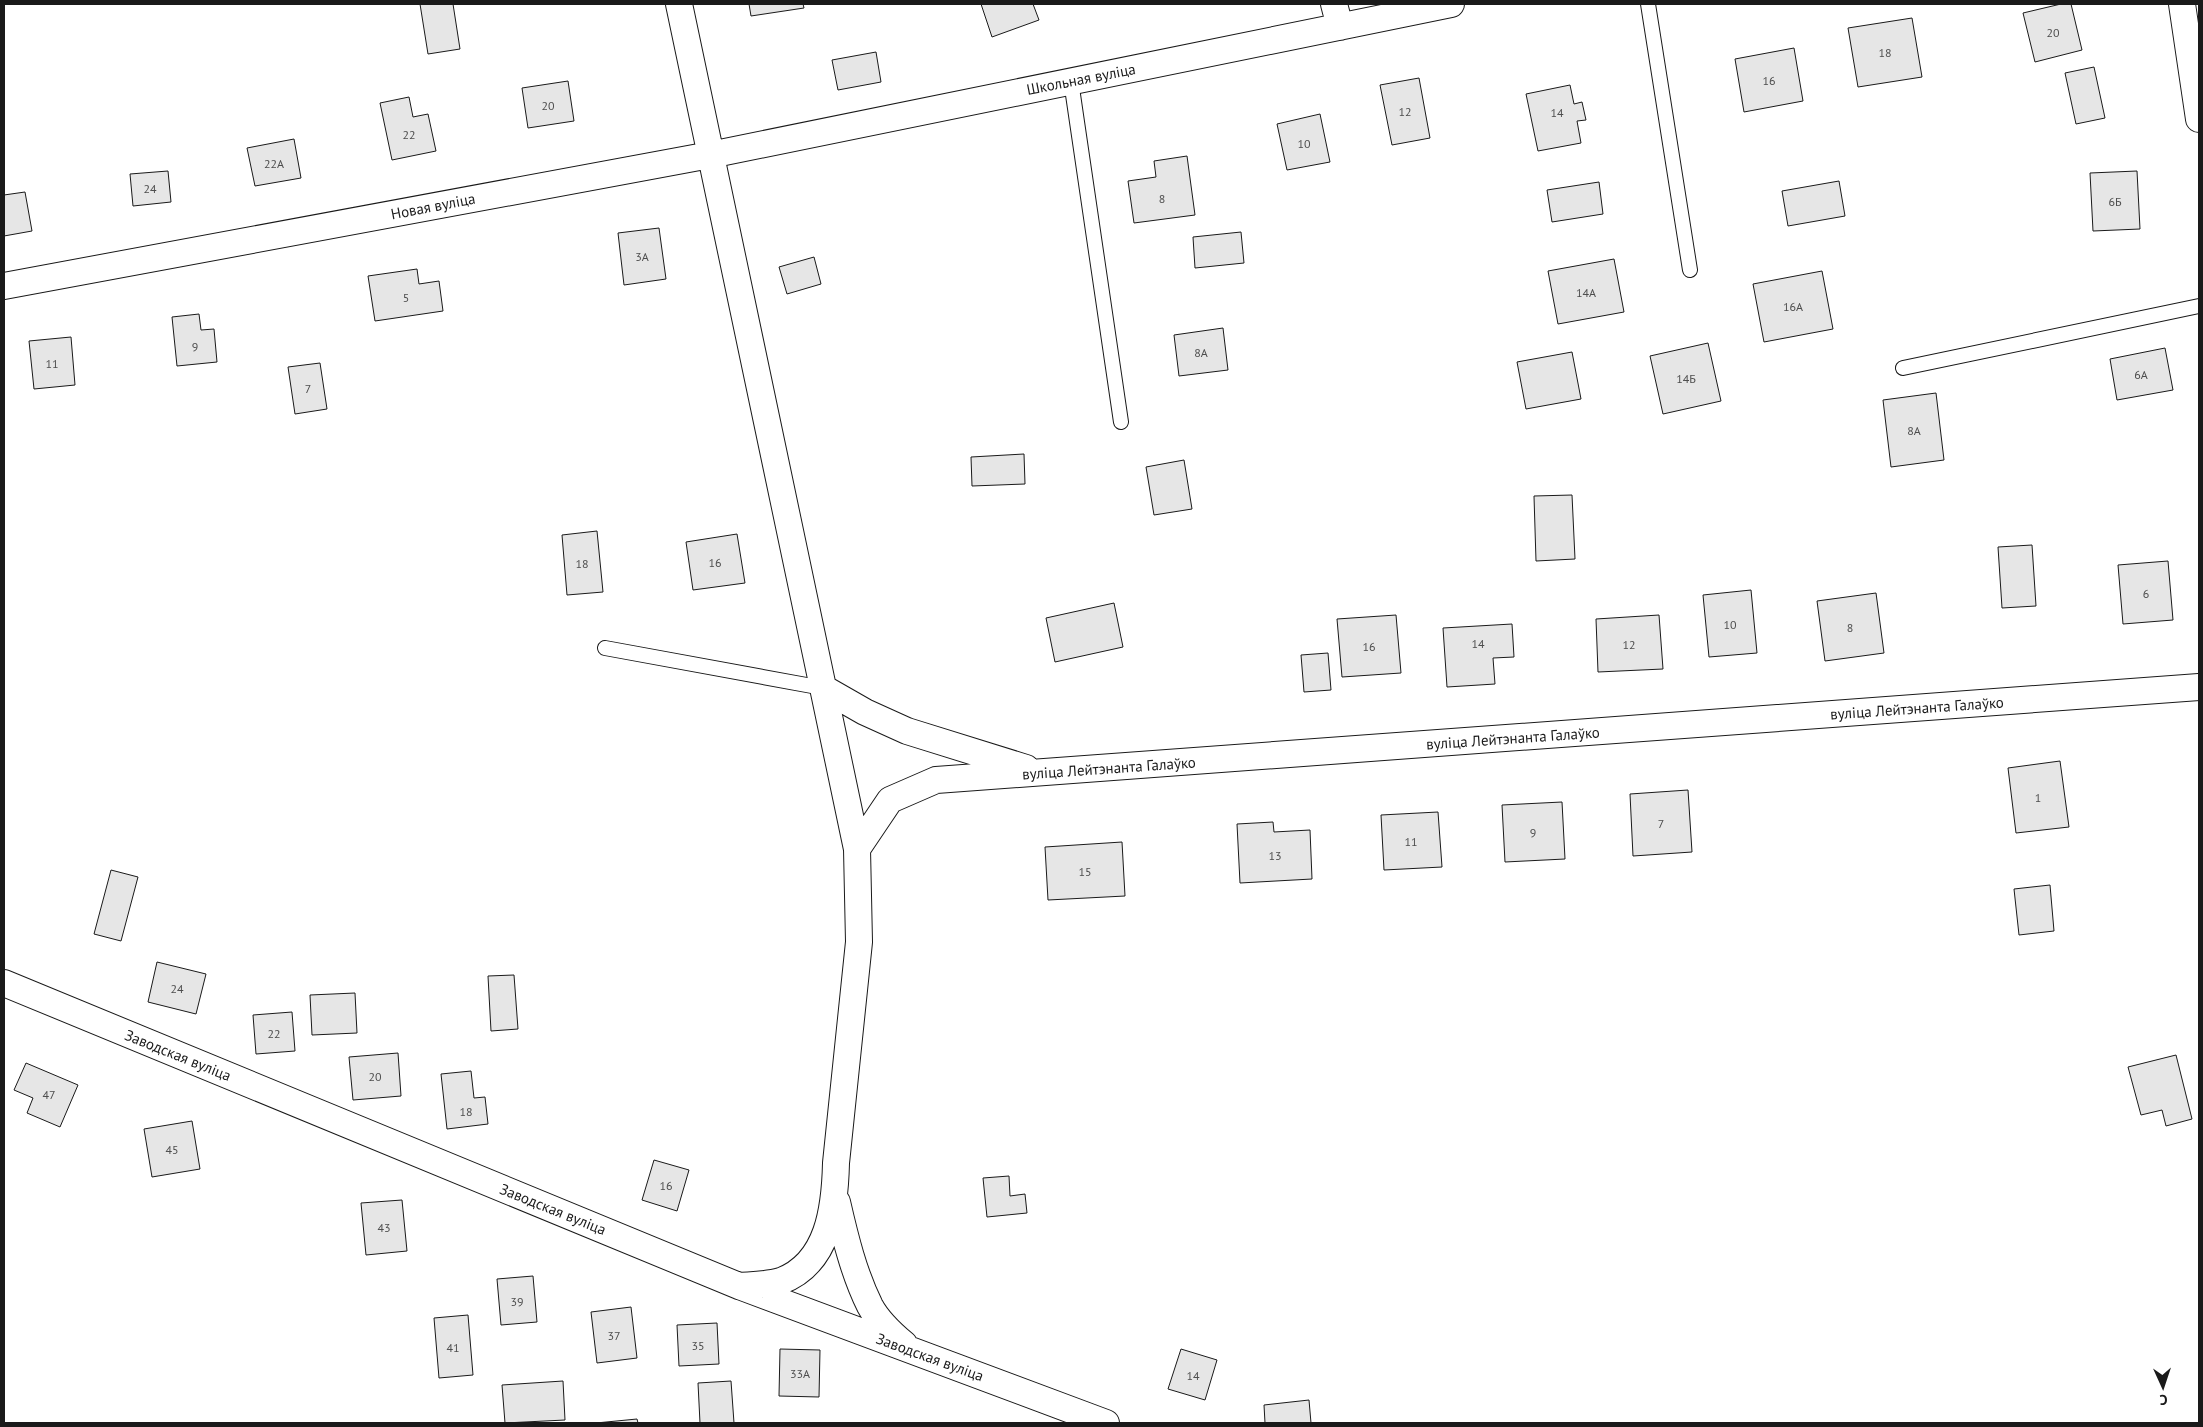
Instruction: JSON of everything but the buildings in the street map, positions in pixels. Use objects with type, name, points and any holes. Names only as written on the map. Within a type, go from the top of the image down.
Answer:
[{"type":"street","points":[[679,4],[857,849],[859,942],[836,1163],[836,1196],[845,1236],[871,1308],[889,1331],[910,1350]]},
{"type":"street","name":"Школьная вуліца","points":[[710,155],[1071,81],[1337,16],[1451,4]]},
{"type":"street","points":[[2182,4],[2199,119]]},
{"type":"street","name":"Новая вуліца","points":[[4,286],[710,155]]},
{"type":"street","name":"вуліца Лейтэнанта Галаўко","points":[[857,849],[890,800],[936,780],[2199,686]]},
{"type":"street","points":[[823,688],[865,712],[907,732],[1041,773]]},
{"type":"street","name":"Заводская вуліца","points":[[4,984],[739,1286],[1106,1423]]},
{"type":"street","points":[[739,1286],[780,1281],[798,1271],[816,1252],[829,1227],[836,1196]]},
{"type":"lane","points":[[1648,4],[1690,270]]},
{"type":"lane","points":[[1071,81],[1121,422]]},
{"type":"lane","points":[[1903,368],[2199,306]]},
{"type":"lane","points":[[605,648],[823,688]]}]
